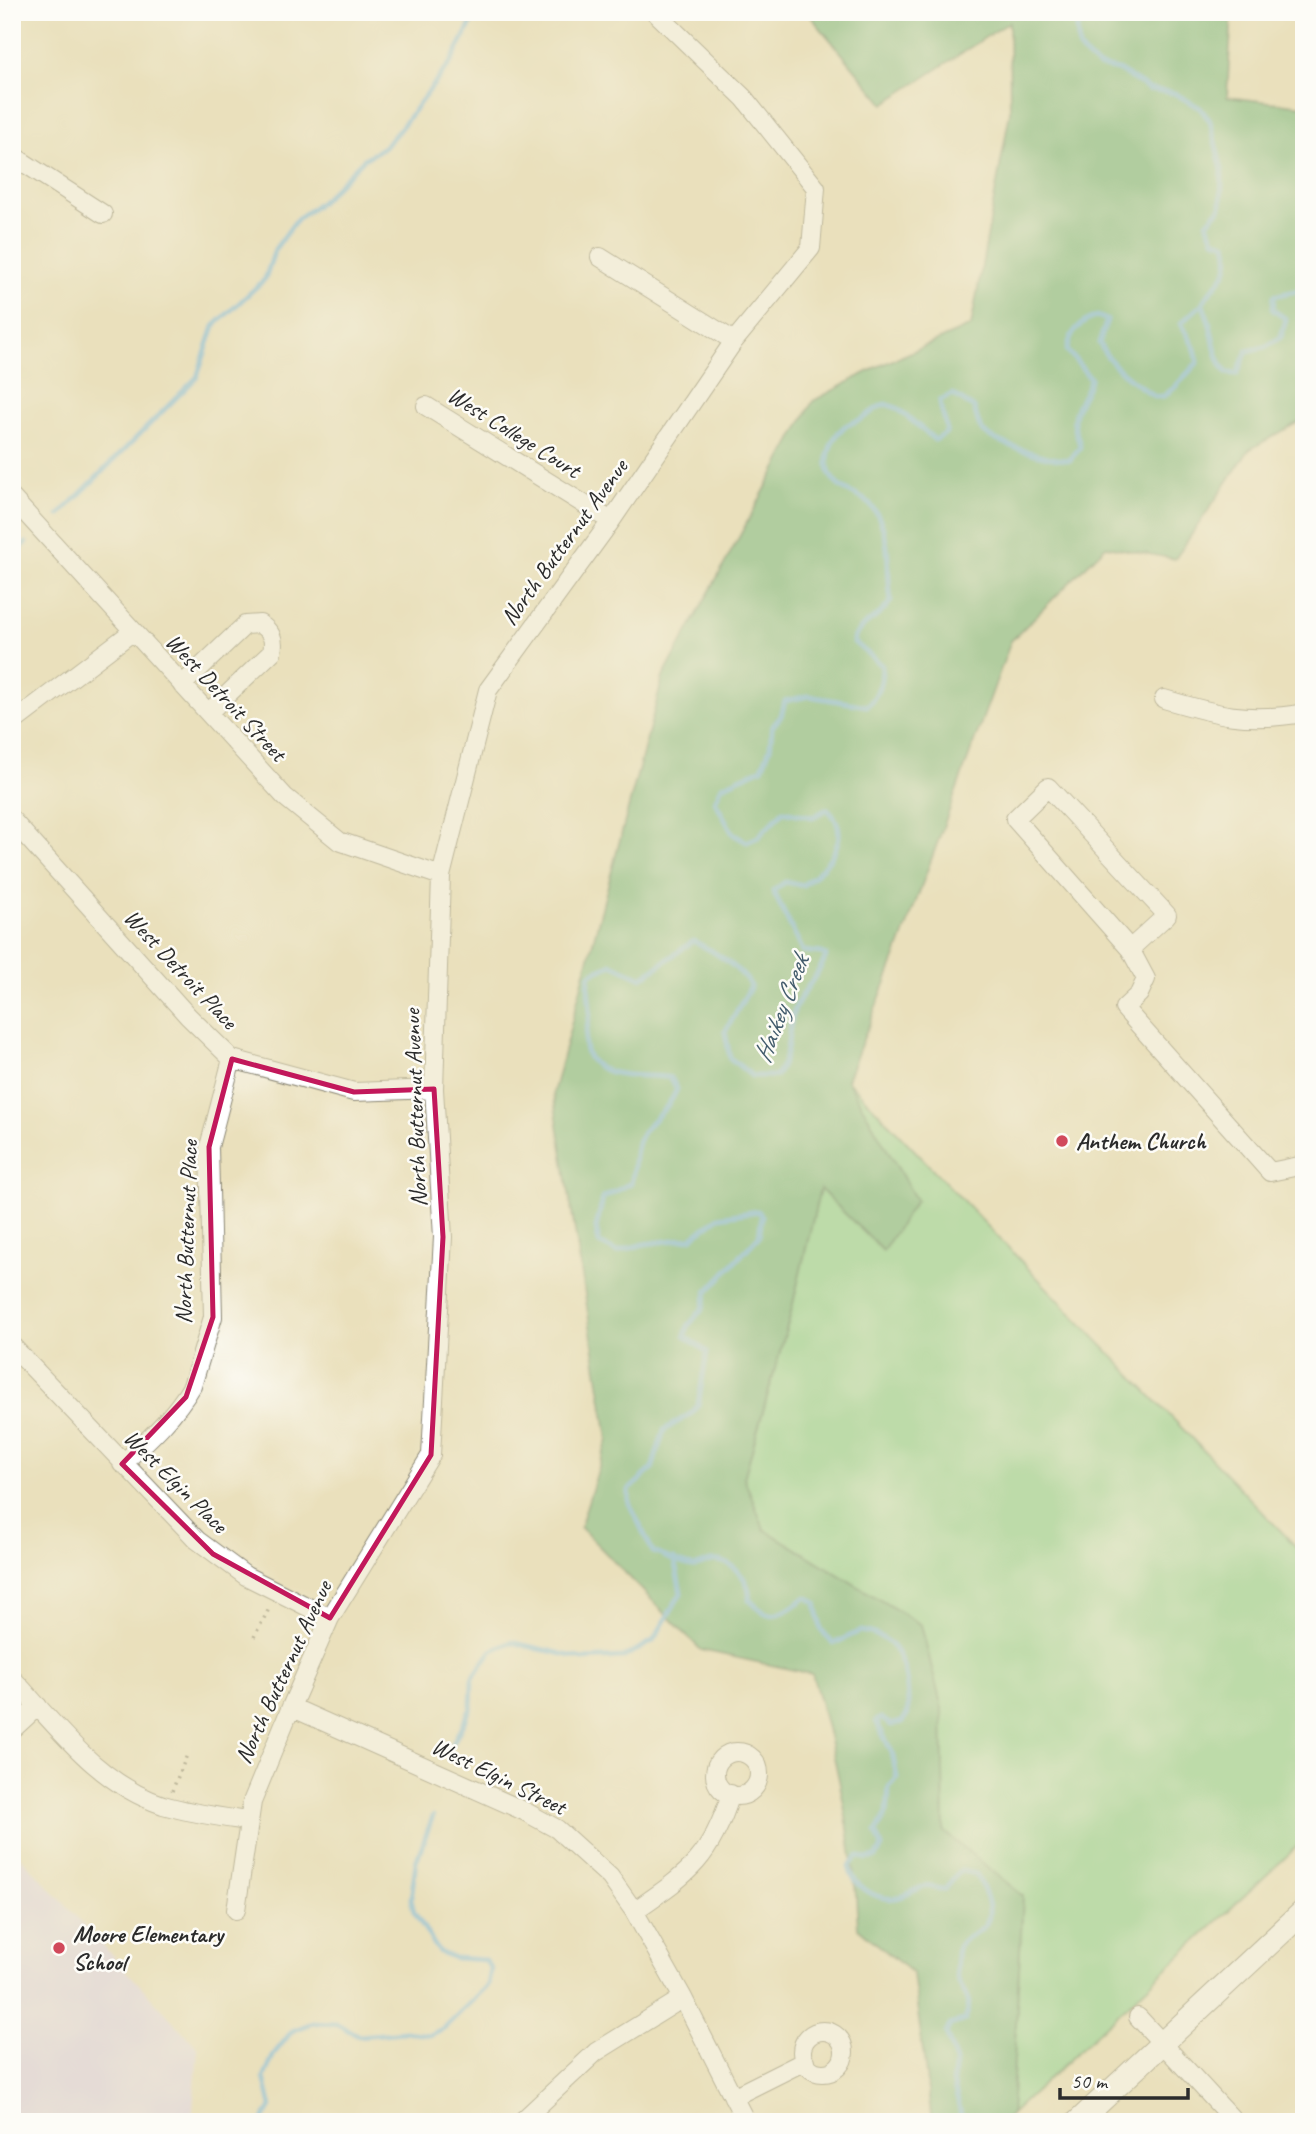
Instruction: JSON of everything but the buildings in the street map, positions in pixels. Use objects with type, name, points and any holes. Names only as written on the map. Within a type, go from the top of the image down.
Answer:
[{"type":"main road","points":[[1078,2122],[1304,1911]]},
{"type":"street","name":"North Butternut Avenue","points":[[236,1910],[247,1821],[257,1786],[330,1618],[431,1455],[443,1237],[434,1089],[441,876],[488,690],[611,521],[734,341],[811,248],[816,188],[744,98],[655,12]]},
{"type":"street","points":[[12,155],[103,214]]},
{"type":"street","points":[[600,257],[734,341]]},
{"type":"street","name":"West College Court","points":[[426,406],[611,521]]},
{"type":"street","name":"West Detroit Street","points":[[12,498],[285,797],[339,841],[441,876]]},
{"type":"street","points":[[182,685],[245,625],[260,624],[270,631],[274,641],[272,652],[209,712]]},
{"type":"street","points":[[12,723],[132,632]]},
{"type":"street","points":[[1164,699],[1222,716],[1249,719],[1304,713]]},
{"type":"street","points":[[1130,949],[1167,915],[1048,787],[1015,819],[1130,949],[1146,979],[1139,994],[1124,1009],[1270,1172],[1304,1165]]},
{"type":"street","name":"West Detroit Place","points":[[12,820],[188,1016],[232,1059],[354,1092],[434,1089]]},
{"type":"street","name":"North Butternut Place","points":[[122,1464],[168,1420],[192,1387],[213,1317],[209,1147],[232,1059]]},
{"type":"street","name":"West Elgin Place","points":[[12,1346],[181,1526],[213,1554],[277,1592],[330,1618]]},
{"type":"street","points":[[12,1678],[102,1772],[139,1795],[166,1806],[247,1821]]},
{"type":"street","points":[[12,1730],[38,1706]]},
{"type":"street","name":"West Elgin Street","points":[[291,1707],[524,1811],[557,1829],[610,1877],[634,1911],[683,1998],[746,2122]]},
{"type":"street","points":[[634,1911],[681,1879],[701,1859],[713,1842],[731,1794]]},
{"type":"street","points":[[521,2122],[596,2052],[683,1998]]},
{"type":"street","points":[[1138,2017],[1235,2122]]},
{"type":"street","points":[[733,2097],[805,2061]]},
{"type":"path","points":[[254,1637],[277,1592]]},
{"type":"path","points":[[166,1806],[187,1755]]},
{"type":"highlighted area","points":[[232,1059],[354,1092],[434,1089],[443,1237],[431,1455],[330,1618],[213,1554],[122,1464],[186,1397],[213,1317],[209,1147]]},
{"type":"shaded area","name":"Moore Elementary School","points":[[12,1847],[198,2048],[192,2122],[12,2122]]},
{"type":"green space","points":[[807,12],[1232,12],[1227,97],[1304,106],[1304,419],[1249,450],[1175,559],[1106,546],[1011,641],[895,959],[847,1080],[916,1200],[883,1251],[820,1189],[790,1316],[744,1478],[764,1529],[921,1625],[942,1709],[944,1832],[1023,1896],[1011,2114],[1003,2122],[932,2122],[913,1974],[858,1928],[853,1862],[843,1799],[812,1674],[701,1650],[580,1527],[608,1439],[553,1093],[663,677],[813,401],[877,367],[971,326],[1010,112],[1009,22],[884,104]]},
{"type":"green space","points":[[847,1080],[1304,1555],[1304,1840],[1011,2114],[1023,1896],[944,1832],[942,1709],[921,1625],[764,1529],[744,1478],[790,1316],[820,1188],[916,1200]]},
{"type":"waterway","points":[[59,515],[197,377],[214,326],[265,279],[275,249],[297,219],[320,203],[364,159],[384,147],[399,130],[451,62],[477,12]]},
{"type":"waterway","name":"Haikey Creek","points":[[1086,12],[1077,28],[1079,49],[1098,66],[1118,70],[1149,89],[1174,93],[1200,108],[1210,121],[1222,170],[1221,207],[1207,223],[1214,239],[1226,243],[1228,264],[1226,271],[1202,304],[1218,358],[1227,373],[1237,374],[1247,351],[1265,347],[1281,337],[1286,319],[1273,310],[1274,296],[1304,289]]},
{"type":"waterway","name":"Haikey Creek","points":[[961,2122],[953,2078],[956,2062],[946,2033],[950,2025],[965,2020],[968,2012],[968,2000],[956,1974],[957,1954],[960,1945],[987,1922],[989,1911],[986,1896],[976,1874],[961,1870],[945,1889],[926,1887],[900,1897],[881,1897],[860,1885],[849,1866],[858,1856],[867,1859],[876,1857],[882,1847],[876,1832],[887,1812],[889,1788],[897,1778],[892,1752],[876,1721],[881,1718],[891,1725],[902,1722],[908,1713],[907,1685],[900,1660],[886,1640],[874,1634],[860,1631],[833,1644],[821,1629],[816,1603],[807,1597],[779,1614],[766,1613],[749,1599],[743,1578],[725,1563],[711,1561],[690,1566],[653,1552],[629,1503],[629,1490],[652,1469],[664,1430],[692,1413],[698,1405],[707,1352],[685,1336],[688,1326],[703,1308],[707,1292],[759,1236],[762,1216],[758,1211],[719,1217],[691,1238],[644,1244],[617,1252],[599,1243],[596,1228],[603,1198],[631,1183],[639,1140],[646,1128],[669,1104],[677,1089],[671,1078],[608,1071],[589,1058],[585,1046],[590,1013],[589,979],[590,974],[612,964],[642,978],[693,941],[733,966],[751,986],[725,1032],[730,1058],[752,1076],[776,1076],[785,1058],[795,1008],[826,956],[803,951],[773,891],[785,882],[803,885],[821,870],[834,850],[839,829],[827,809],[813,817],[783,811],[758,837],[747,842],[733,834],[715,801],[722,786],[762,768],[770,748],[772,727],[781,716],[785,701],[809,696],[867,706],[879,688],[882,666],[854,642],[863,626],[887,607],[891,600],[887,547],[874,509],[869,503],[842,488],[832,477],[828,454],[834,439],[846,425],[885,404],[897,408],[935,440],[946,433],[940,400],[953,394],[974,408],[981,429],[987,435],[1037,454],[1070,460],[1080,447],[1074,419],[1090,378],[1067,350],[1077,329],[1097,316],[1107,320],[1099,343],[1104,351],[1139,386],[1155,397],[1164,396],[1198,362],[1195,349],[1181,323],[1202,304]]},
{"type":"waterway","points":[[12,555],[26,543]]},
{"type":"waterway","points":[[452,1745],[471,1708],[472,1679],[491,1651],[511,1642],[583,1659],[624,1657],[653,1641],[681,1593],[674,1559]]},
{"type":"waterway","points":[[262,2122],[271,2107],[264,2077],[274,2054],[292,2031],[312,2023],[337,2024],[359,2036],[405,2032],[430,2035],[444,2028],[488,1985],[491,1969],[485,1960],[455,1958],[439,1952],[414,1912],[411,1899],[416,1862],[433,1816]]},
{"type":"place","name":"Anthem Church","points":[[1062,1141]]},
{"type":"place","name":"Moore Elementary School","points":[[59,1948]]}]
